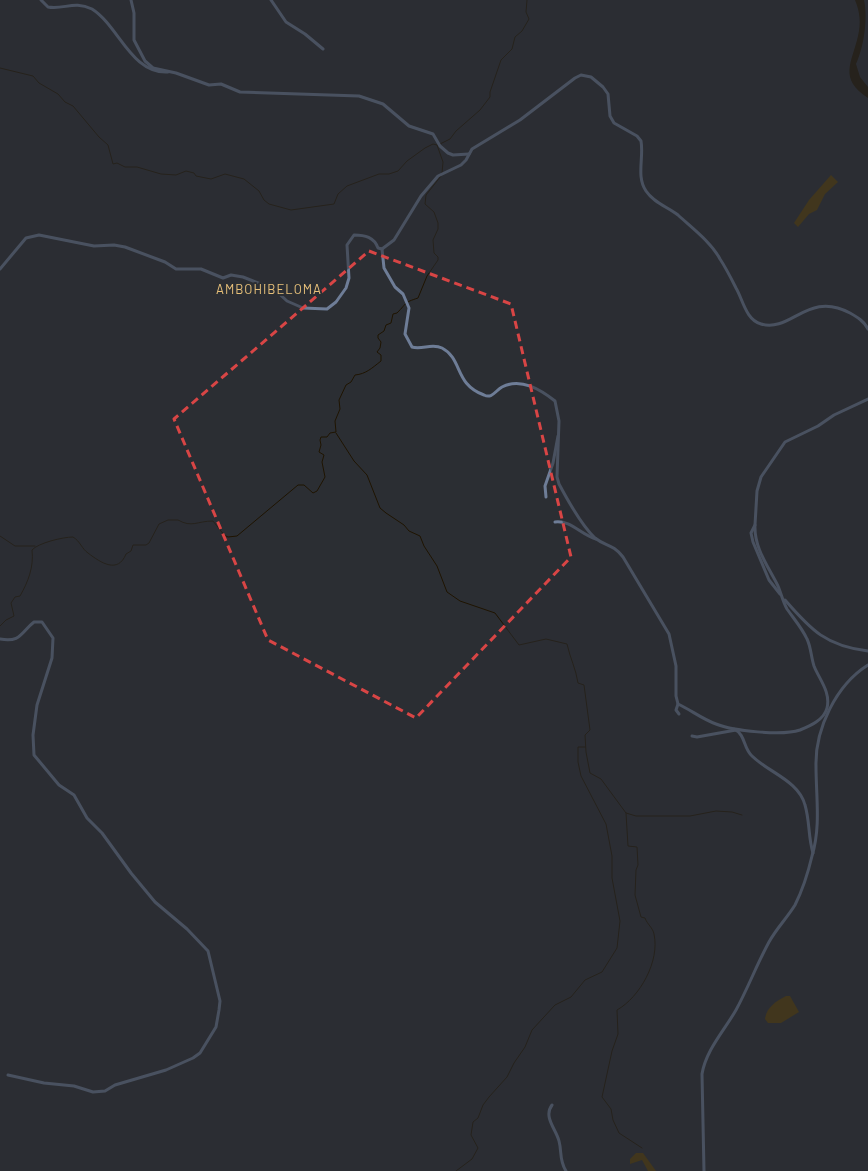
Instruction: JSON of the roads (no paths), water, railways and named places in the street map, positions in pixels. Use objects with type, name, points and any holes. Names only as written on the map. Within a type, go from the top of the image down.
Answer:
[{"type":"street","points":[[41,0],[48,7],[76,4],[93,10],[142,65],[160,73],[172,72]]},
{"type":"street","points":[[131,0],[134,13],[134,40],[142,56],[153,68],[172,72],[209,85],[221,84],[240,92],[359,96],[383,104],[409,126],[433,134],[444,150],[453,155],[469,154]]},
{"type":"street","points":[[271,0],[286,22],[305,34],[323,49]]},
{"type":"street","points":[[382,249],[394,240],[421,196],[441,174],[461,165],[466,160],[472,149],[520,120],[581,75],[591,77],[603,87],[608,94],[610,116],[614,123],[637,136],[641,141],[640,169],[642,182],[646,191],[652,198],[672,211],[685,222],[720,258],[746,311],[756,322],[771,326],[821,305],[845,310],[857,317],[868,329]]},
{"type":"street","points":[[0,269],[26,238],[42,235],[94,246],[114,245],[124,247],[165,262],[176,268],[185,267],[201,269],[223,278],[231,275],[243,277],[274,289],[287,301],[303,308],[318,310],[327,309],[336,302],[346,288],[349,278],[347,245],[354,235],[363,235],[371,238],[378,248],[382,249]]},
{"type":"street","points":[[382,249],[384,268],[395,287],[403,294],[409,308],[404,334],[412,347],[434,346],[442,348],[456,361],[459,374],[465,382],[484,395],[493,395],[502,387],[519,383],[536,389],[555,401],[559,415],[557,477],[559,484],[585,527],[596,539]]},
{"type":"street","points":[[868,398],[834,415],[818,426],[785,442],[758,484],[755,524],[751,533],[759,559],[769,580],[804,622],[831,642],[847,648],[868,651]]},
{"type":"street","points":[[546,497],[545,486],[553,463],[559,433]]},
{"type":"street","points":[[555,522],[567,523],[586,536],[596,539],[618,551],[669,634],[676,666],[676,696],[678,704],[676,710],[679,714]]},
{"type":"street","points":[[782,597],[787,608],[797,621],[808,640],[813,664],[827,691],[826,710]]},
{"type":"street","points":[[0,639],[10,640],[22,636],[34,622],[42,622],[53,638],[52,658],[37,705],[33,735],[34,755],[59,785],[74,795],[87,818],[102,832],[131,873],[155,902],[187,929],[208,951],[220,1001],[216,1027],[200,1052],[193,1058],[166,1070],[114,1086],[105,1091],[93,1092],[74,1086],[44,1083],[8,1075]]},
{"type":"street","points":[[704,1171],[704,1066],[709,1053],[736,1010],[770,941],[802,890],[813,855],[819,820],[816,765],[821,735],[830,708],[853,677],[868,665]]},
{"type":"street","points":[[678,704],[716,724],[736,730],[744,739],[747,750],[751,755],[793,786],[802,796],[810,825],[813,855]]},
{"type":"street","points":[[730,728],[785,734],[797,731],[815,723],[826,710],[830,708]]},
{"type":"street","points":[[692,736],[697,737],[736,730]]},
{"type":"street","points":[[552,1105],[549,1114],[550,1124],[558,1139],[560,1148],[559,1154],[566,1171]]},
{"type":"waterway","points":[[440,144],[450,139],[456,131],[480,110],[490,97],[490,92],[501,60],[512,49],[515,37],[522,31],[529,19],[526,12],[527,0]]},
{"type":"waterway","points":[[0,68],[33,76],[39,83],[58,94],[65,102],[73,106],[99,137],[108,145],[113,164],[117,163],[125,167],[137,167],[161,174],[176,175],[186,171],[194,173],[196,176],[211,179],[225,174],[244,179],[259,191],[264,200],[269,204],[291,210],[334,204],[338,194],[347,186],[379,174],[389,174],[398,171],[407,161],[425,148],[433,144],[437,145]]},
{"type":"waterway","points":[[437,145],[443,162],[442,173]]},
{"type":"waterway","points":[[0,626],[6,620],[14,616],[11,603],[15,597],[20,596],[28,580],[32,562],[32,550],[35,547],[57,539],[73,537],[93,557],[109,565],[114,565],[119,564],[123,560],[126,554],[131,551],[133,545],[146,545],[149,543],[159,524],[168,520],[178,520],[187,524],[213,521],[224,535],[228,537],[237,536],[298,485],[304,485],[313,493],[317,491],[325,477],[322,462],[324,455],[319,452],[321,445],[320,440],[321,437],[327,437],[330,433],[336,432],[335,421],[340,409],[339,400],[346,385],[351,382],[355,375],[366,372],[381,361],[381,355],[377,352],[380,348],[381,342],[378,335],[384,331],[386,325],[391,323],[393,314],[397,313],[408,302],[418,298],[427,276],[438,260],[438,257],[434,253],[433,240],[438,229],[438,223],[434,212],[425,204],[426,195],[441,176]]},
{"type":"waterway","points":[[336,433],[354,461],[367,475],[380,508],[404,525],[409,531],[420,536],[424,546],[437,566],[447,592],[460,601],[495,613],[519,645],[546,639],[567,644],[578,683],[584,685],[590,730],[585,735],[586,752],[590,773],[601,779],[626,813],[636,816],[690,816],[716,811],[732,812],[742,815]]},
{"type":"waterway","points":[[0,536],[15,546],[35,546]]},
{"type":"waterway","points":[[456,1171],[472,1159],[478,1148],[471,1135],[473,1122],[478,1118],[483,1105],[489,1097],[507,1077],[514,1063],[525,1047],[532,1030],[555,1005],[571,997],[585,980],[602,972],[617,948],[620,921],[612,878],[612,856],[606,824],[581,776],[578,762],[578,747],[585,747]]},
{"type":"waterway","points":[[626,813],[628,846],[637,847],[638,865],[636,870],[635,895],[641,917],[645,918],[654,934],[655,944],[654,955],[646,977],[633,996],[617,1010],[618,1034],[612,1051],[602,1097],[611,1109],[613,1120],[619,1133],[642,1148]]},
{"type":"district","name":"AMBOHIBELOMA","points":[[269,289]]}]
